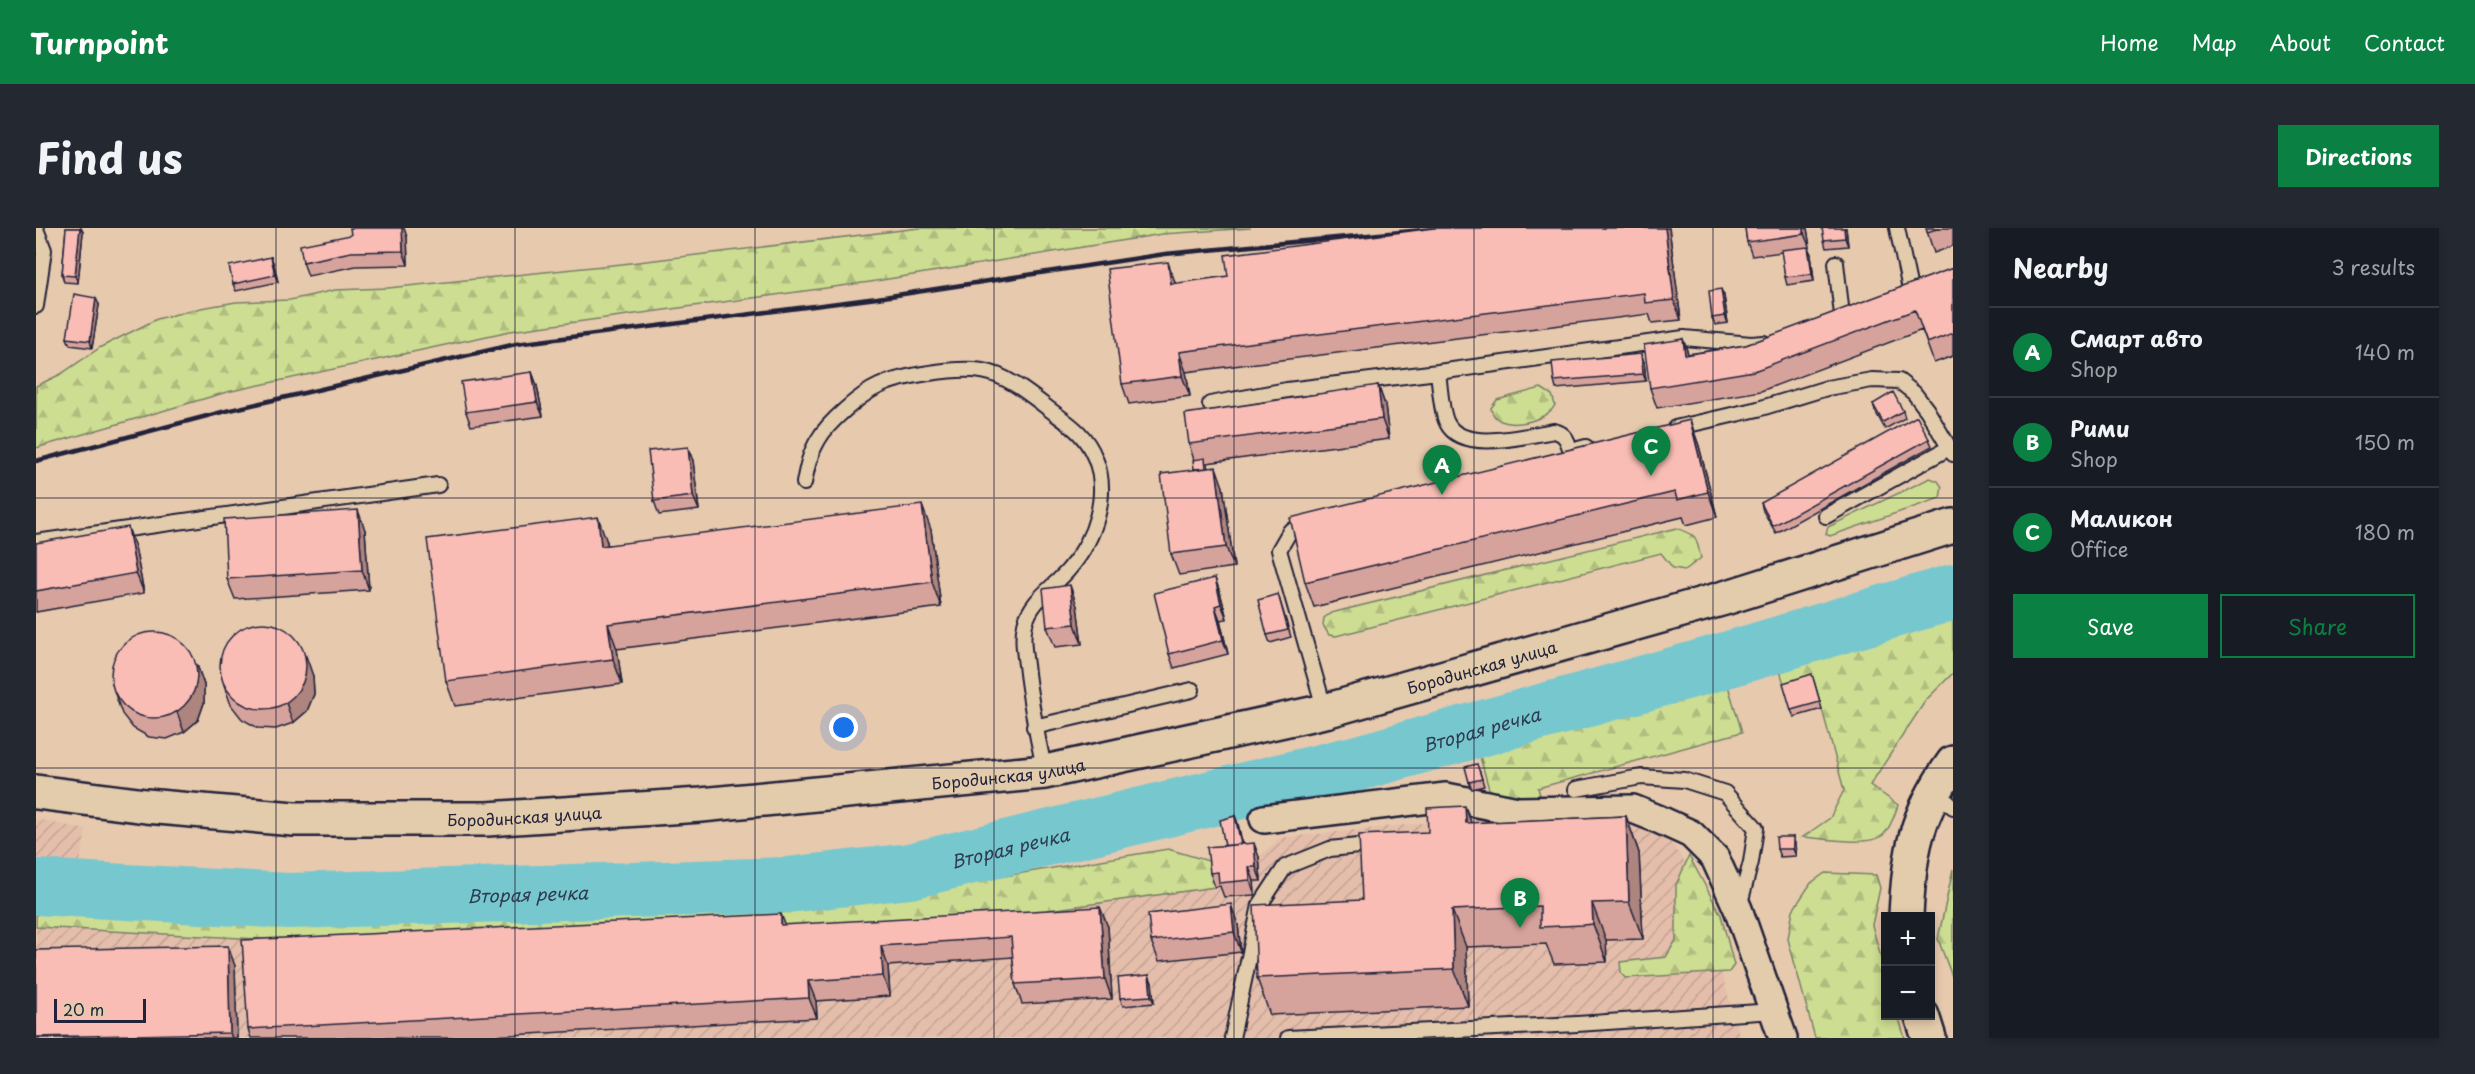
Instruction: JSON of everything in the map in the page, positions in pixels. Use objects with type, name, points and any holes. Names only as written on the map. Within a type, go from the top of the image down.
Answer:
[{"type":"main road","name":"Бородинская улица","points":[[36,792],[146,806],[294,819],[487,819],[701,804],[1045,772],[1325,711],[1728,597],[1953,526]]},
{"type":"main road","points":[[1906,912],[1908,869],[1917,828],[1944,798],[1953,763]]},
{"type":"main road","points":[[1923,1020],[1929,1038]]},
{"type":"street","points":[[1264,819],[1446,797],[1518,811],[1633,809],[1691,834],[1714,858],[1738,909],[1783,1038]]},
{"type":"lane","points":[[1897,228],[1911,289]]},
{"type":"lane","points":[[36,229],[44,250],[36,306]]},
{"type":"lane","points":[[1836,263],[1842,315]]},
{"type":"lane","points":[[1210,404],[1287,390],[1684,338],[1751,344],[1780,338]]},
{"type":"lane","points":[[804,483],[809,458],[820,437],[844,411],[879,386],[939,371],[984,371],[1021,387],[1079,431],[1095,458],[1100,482],[1099,514],[1087,542],[1070,568],[1030,609],[1023,640],[1034,727],[1045,772]]},
{"type":"lane","points":[[1438,372],[1447,424],[1456,433],[1468,439],[1491,441],[1554,431],[1562,433],[1567,439],[1565,453],[1603,444]]},
{"type":"lane","points":[[1656,432],[1758,409],[1827,388],[1872,380],[1899,381],[1914,393],[1951,451],[1826,516]]},
{"type":"lane","points":[[36,542],[81,533],[438,485]]},
{"type":"lane","points":[[1324,522],[1290,531],[1279,550],[1325,711]]},
{"type":"lane","points":[[1034,727],[1192,690]]},
{"type":"lane","points":[[1576,789],[1641,777],[1684,780],[1725,793],[1756,828],[1751,862],[1738,909]]},
{"type":"lane","points":[[1232,1038],[1260,905],[1286,867],[1330,849],[1389,843]]},
{"type":"lane","points":[[1288,1038],[1578,1031],[1774,1011]]},
{"type":"shaded area","points":[[1472,818],[1500,829],[1638,824],[1662,830],[1685,863],[1701,899],[1740,1038],[36,1038],[36,819],[86,830],[68,928],[790,930],[1259,857],[1280,838]]},
{"type":"green space","points":[[919,228],[1251,228],[1162,234],[870,282],[510,331],[227,392],[36,448],[36,386],[61,374],[101,347],[157,319],[201,308],[236,302],[290,300],[335,290],[388,288],[622,264]]},
{"type":"green space","points":[[1541,388],[1552,395],[1555,405],[1542,417],[1532,421],[1510,423],[1494,416],[1491,408],[1497,400]]},
{"type":"green space","points":[[1930,478],[1938,481],[1942,487],[1940,498],[1830,536],[1826,534],[1828,527]]},
{"type":"green space","points":[[1677,528],[1693,535],[1701,558],[1685,570],[1673,568],[1661,553],[1336,636],[1329,635],[1323,625],[1324,618],[1331,613]]},
{"type":"green space","points":[[1953,567],[1953,673],[1926,700],[1870,785],[1898,805],[1888,828],[1883,835],[1867,841],[1803,837],[1830,818],[1844,790],[1822,709],[1786,690],[1766,627]]},
{"type":"green space","points":[[1715,643],[1742,732],[1538,788],[1542,802],[1505,797],[1489,789],[1477,746],[1486,708]]},
{"type":"green space","points":[[1168,849],[1212,862],[1215,887],[999,917],[790,930],[295,941],[36,927],[36,905],[282,920],[793,902],[926,889]]},
{"type":"green space","points":[[1689,856],[1721,915],[1734,965],[1729,972],[1625,978],[1621,972],[1620,962],[1666,957],[1676,940],[1676,885]]},
{"type":"green space","points":[[1953,869],[1953,979],[1938,939]]},
{"type":"green space","points":[[1825,873],[1876,875],[1880,888],[1872,925],[1881,958],[1881,1020],[1899,1020],[1905,1038],[1815,1038],[1788,939],[1793,910],[1811,883]]},
{"type":"building","points":[[66,228],[80,228],[75,276],[62,275]]},
{"type":"building","points":[[350,228],[402,228],[403,251],[351,252],[303,262],[300,245],[351,235]]},
{"type":"building","points":[[1434,228],[1665,228],[1674,300],[1645,303],[1644,293],[1179,352],[1182,376],[1122,384],[1107,269],[1168,262],[1171,284],[1228,276],[1225,255]]},
{"type":"building","points":[[1745,228],[1804,228],[1804,234],[1747,242]]},
{"type":"building","points":[[1822,228],[1844,228],[1845,238],[1824,240]]},
{"type":"building","points":[[1926,228],[1940,228],[1927,232]]},
{"type":"building","points":[[1808,247],[1812,274],[1785,277],[1781,250]]},
{"type":"building","points":[[271,257],[275,275],[233,284],[229,266]]},
{"type":"building","points":[[1953,268],[1953,333],[1927,343],[1915,310],[1754,371],[1650,388],[1644,345],[1683,339],[1685,355],[1746,345]]},
{"type":"building","points":[[1721,289],[1725,316],[1712,318],[1709,291]]},
{"type":"building","points":[[74,294],[96,298],[90,341],[67,338]]},
{"type":"building","points":[[1641,354],[1643,374],[1554,381],[1552,362]]},
{"type":"building","points":[[532,372],[537,402],[466,412],[461,382]]},
{"type":"building","points":[[1378,385],[1382,419],[1189,444],[1185,414]]},
{"type":"building","points":[[1893,392],[1903,411],[1883,422],[1873,404]]},
{"type":"building","points":[[1917,416],[1929,439],[1773,526],[1761,503]]},
{"type":"building","points":[[1690,420],[1708,492],[1677,500],[1675,492],[1305,582],[1290,518]]},
{"type":"building","points":[[688,447],[693,496],[654,501],[648,451]]},
{"type":"building","points":[[1205,458],[1206,468],[1194,469],[1193,460]]},
{"type":"building","points":[[1216,467],[1226,547],[1171,554],[1161,474]]},
{"type":"building","points":[[922,505],[932,582],[608,624],[613,659],[446,681],[427,539],[598,517],[601,546]]},
{"type":"building","points":[[358,510],[362,570],[227,579],[224,519]]},
{"type":"building","points":[[128,527],[136,573],[36,591],[36,543]]},
{"type":"building","points":[[1215,578],[1221,604],[1215,606],[1223,640],[1169,654],[1154,593]]},
{"type":"building","points":[[1070,585],[1075,624],[1047,627],[1043,589]]},
{"type":"building","points":[[1278,594],[1288,630],[1267,635],[1258,600]]},
{"type":"building","points":[[263,623],[287,630],[299,642],[306,666],[299,690],[287,702],[263,709],[239,702],[227,690],[220,666],[227,642],[239,630]]},
{"type":"building","points":[[154,632],[178,639],[190,651],[197,675],[190,699],[178,711],[154,718],[130,711],[118,699],[111,675],[118,651],[130,639]]},
{"type":"building","points":[[1812,674],[1820,702],[1791,710],[1783,683]]},
{"type":"building","points":[[1477,764],[1482,779],[1469,782],[1465,767]]},
{"type":"building","points":[[1465,806],[1466,823],[1626,816],[1629,902],[1592,903],[1593,924],[1540,927],[1540,906],[1452,910],[1454,969],[1257,978],[1254,905],[1362,900],[1359,835],[1428,832],[1427,808]]},
{"type":"building","points":[[1235,816],[1241,844],[1225,846],[1220,820]]},
{"type":"building","points":[[1776,837],[1793,837],[1793,849],[1777,849]]},
{"type":"building","points":[[1254,843],[1256,867],[1249,867],[1250,880],[1219,883],[1218,872],[1210,873],[1207,847]]},
{"type":"building","points":[[1231,904],[1234,932],[1151,941],[1148,914]]},
{"type":"building","points":[[1100,907],[1105,979],[1015,984],[1011,937],[881,946],[883,976],[808,981],[809,998],[248,1029],[242,940],[781,914],[781,925]]},
{"type":"building","points":[[228,946],[230,1033],[36,1037],[36,950]]},
{"type":"building","points":[[1149,975],[1151,996],[1120,998],[1118,978]]},
{"type":"waterway","name":"Вторая речка","points":[[36,887],[289,901],[787,885],[910,871],[1358,763],[1699,668],[1953,592]]},
{"type":"railway","points":[[36,461],[226,411],[516,344],[877,298],[1165,254],[1444,228]]},
{"type":"place","name":"Маликон","points":[[1651,476]]},
{"type":"place","name":"Смарт авто","points":[[1442,495]]},
{"type":"place","name":"Рими","points":[[1520,928]]}]
